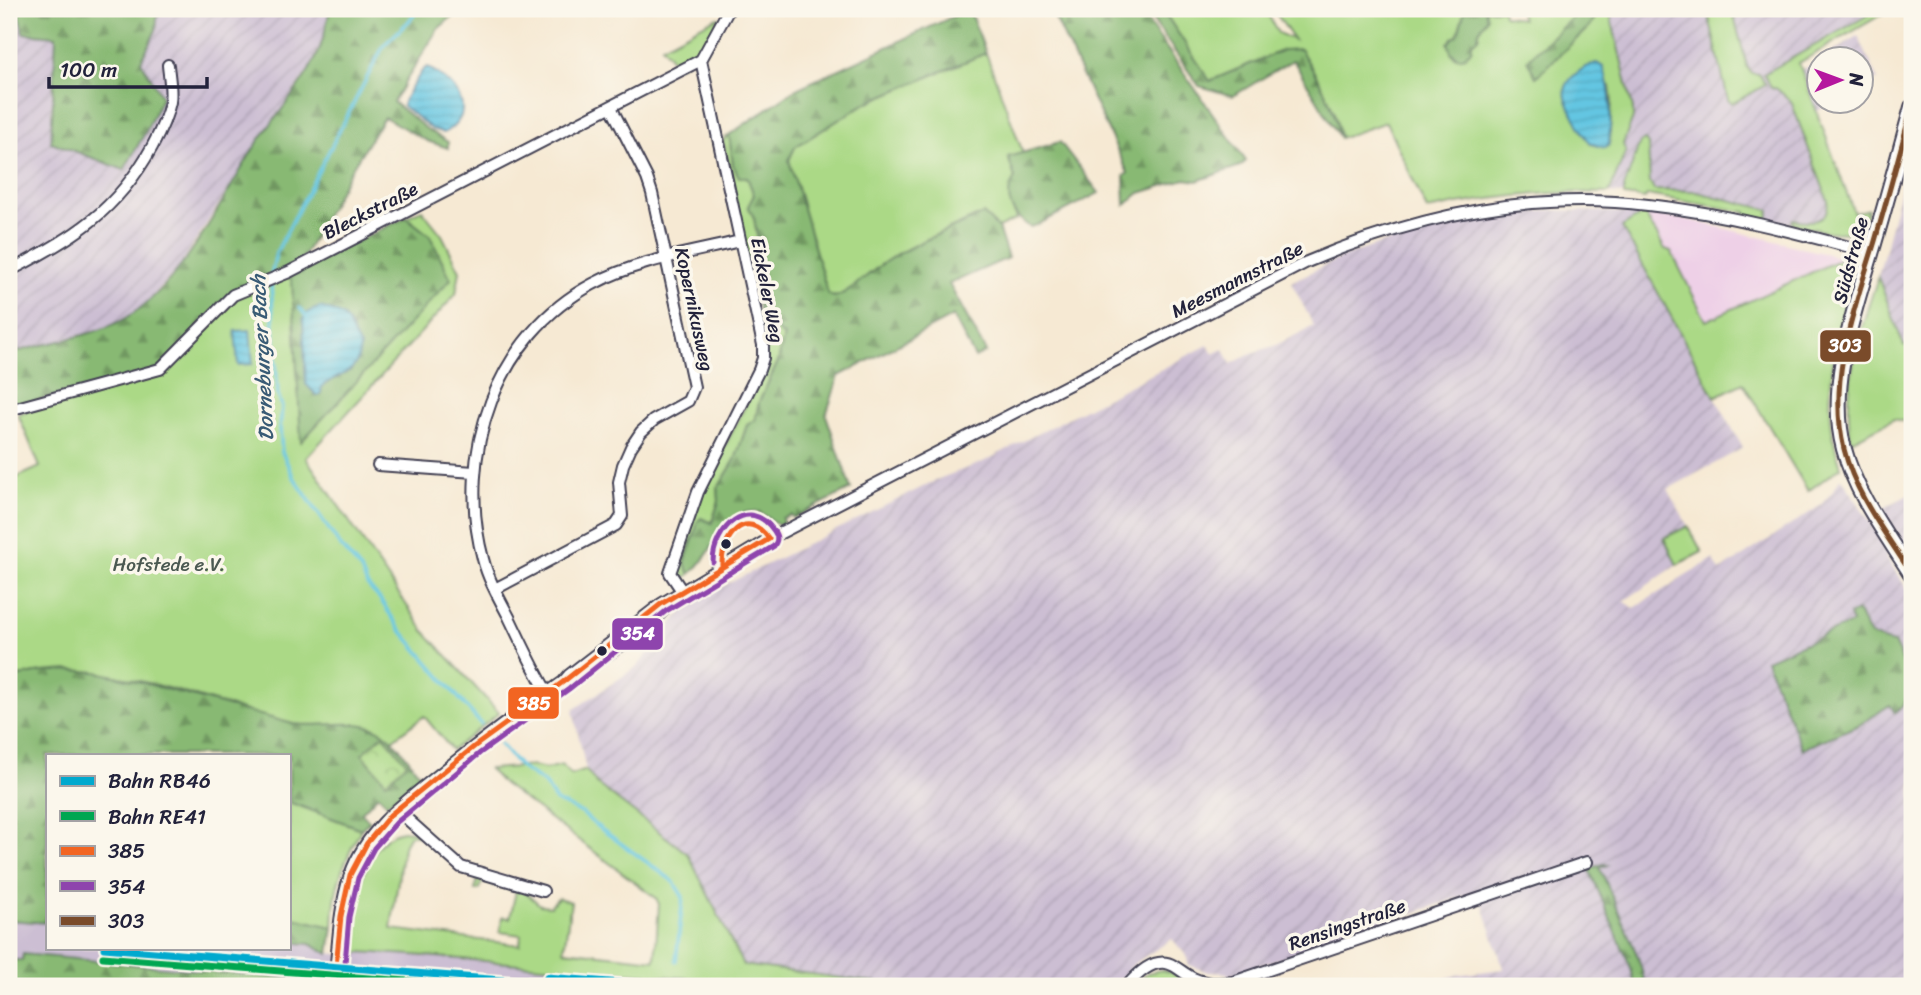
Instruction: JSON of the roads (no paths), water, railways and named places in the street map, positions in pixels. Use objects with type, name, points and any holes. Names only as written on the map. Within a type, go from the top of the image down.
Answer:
[{"type":"street","points":[[701,60],[729,9]]},
{"type":"street","name":"Bleckstraße","points":[[9,411],[160,369],[233,295],[289,272],[701,60]]},
{"type":"street","name":"Eickeler Weg","points":[[682,591],[670,573],[698,492],[763,358],[763,345],[701,60]]},
{"type":"street","points":[[9,271],[38,256],[103,214],[125,189],[150,151],[168,111],[168,65]]},
{"type":"street","name":"Kopernikusweg","points":[[495,589],[616,526],[622,516],[619,482],[631,447],[654,419],[688,401],[694,387],[647,178],[611,107]]},
{"type":"street","name":"Südstraße","points":[[1912,107],[1845,352],[1839,389],[1839,428],[1849,466],[1867,505],[1912,575]]},
{"type":"street","name":"Meesmannstraße","points":[[334,986],[342,909],[351,873],[374,831],[502,724],[562,682],[662,604],[769,540],[1307,262],[1372,236],[1418,222],[1462,212],[1521,204],[1573,201],[1646,204],[1708,214],[1871,253]]},
{"type":"street","points":[[547,692],[495,589],[483,561],[477,531],[474,472],[485,415],[498,383],[517,352],[543,321],[566,301],[594,283],[624,270],[666,258],[740,242]]},
{"type":"street","points":[[378,465],[474,472]]},
{"type":"street","points":[[397,810],[461,867],[543,891]]},
{"type":"street","name":"Rensingstraße","points":[[1127,986],[1146,967],[1161,963],[1173,965],[1182,973],[1200,981],[1219,984],[1233,982],[1587,862]]},
{"type":"water","points":[[1597,63],[1603,67],[1610,96],[1609,145],[1606,148],[1593,144],[1587,138],[1571,110],[1565,92],[1572,77]]},
{"type":"water","points":[[427,67],[446,80],[460,97],[461,116],[455,125],[444,133],[432,129],[403,106],[403,101]]},
{"type":"water","points":[[320,307],[344,317],[360,347],[359,356],[352,368],[322,386],[321,393],[317,396],[306,384],[303,319],[308,312]]},
{"type":"water","points":[[250,330],[253,364],[238,365],[235,331]]},
{"type":"waterway","name":"Dorneburger Bach","points":[[271,276],[276,253],[384,45],[419,9]]},
{"type":"waterway","name":"Dorneburger Bach","points":[[271,284],[278,395],[282,407],[282,452],[293,476],[399,628],[481,724]]},
{"type":"waterway","points":[[300,308],[308,319]]},
{"type":"waterway","name":"Dorneburger Bach","points":[[500,744],[521,768],[544,783],[556,801],[582,813],[673,881],[683,897],[676,961]]},
{"type":"rail line","name":"RB46","points":[[129,950],[576,986]]},
{"type":"rail line","name":"RE41","points":[[103,957],[470,986]]},
{"type":"rail line","name":"RB46","points":[[547,977],[659,986]]},
{"type":"park label","name":"Hofstede e.V.","points":[[169,564]]}]
